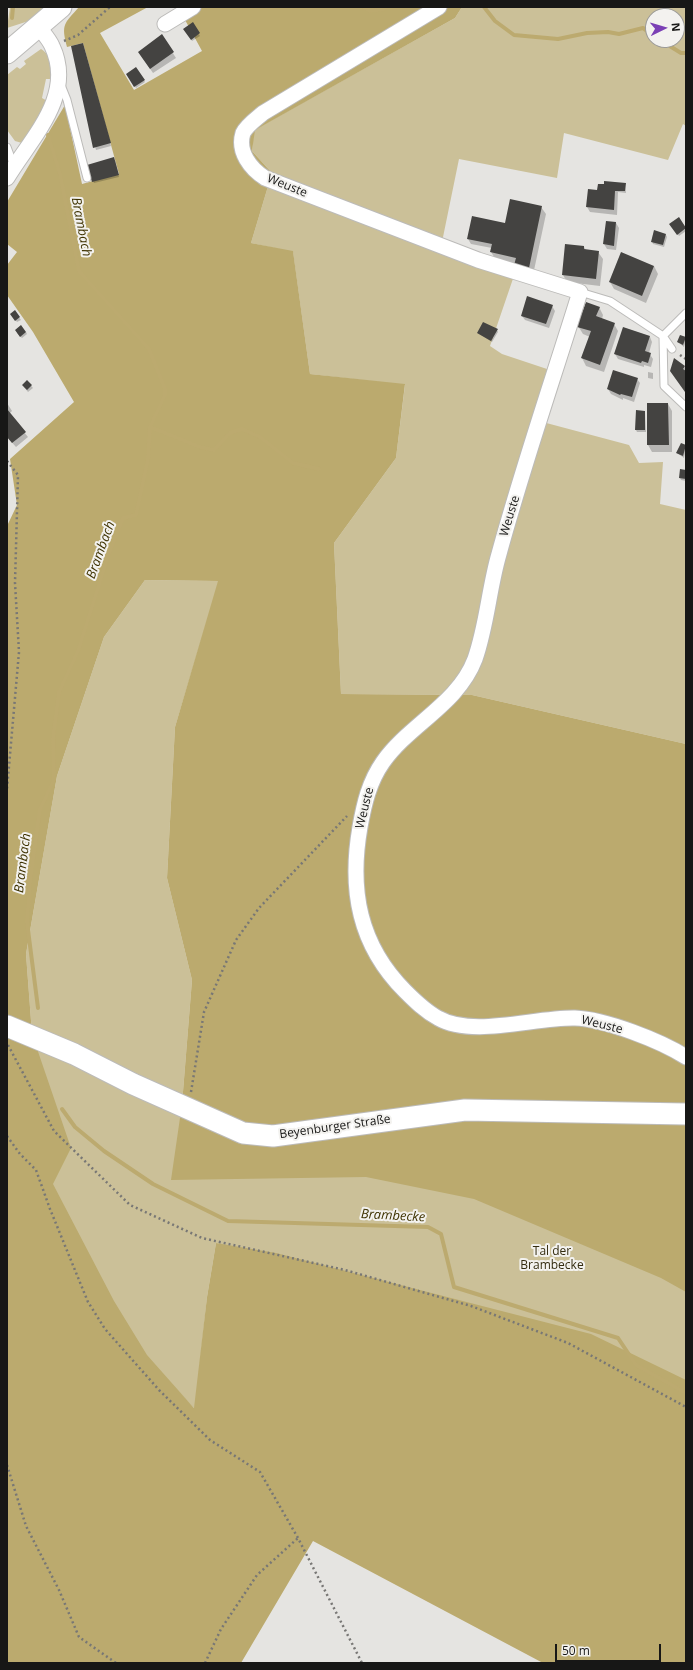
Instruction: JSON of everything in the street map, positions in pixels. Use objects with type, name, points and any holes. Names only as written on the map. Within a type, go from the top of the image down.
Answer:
[{"type":"main road","points":[[7,53],[61,7]]},
{"type":"main road","name":"Beyenburger Straße","points":[[7,1026],[74,1054],[185,1108],[242,1133],[273,1136],[465,1110],[686,1114]]},
{"type":"street","points":[[165,24],[193,7]]},
{"type":"street","name":"Weuste","points":[[439,7],[263,113],[248,126],[243,134],[244,153],[247,161],[253,170],[265,178],[478,260],[580,292],[498,555],[487,600],[480,644],[473,665],[456,691],[395,748],[373,778],[363,810],[357,846],[356,862],[358,899],[366,933],[374,952],[384,969],[419,1004],[444,1021],[460,1026],[482,1027],[560,1018],[579,1018],[617,1028],[663,1045],[686,1058]]},
{"type":"street","points":[[11,172],[51,109],[58,92],[58,63],[52,46],[38,26]]},
{"type":"lane","points":[[59,81],[67,100],[87,178]]},
{"type":"lane","points":[[7,147],[11,172]]},
{"type":"lane","name":"Weuste","points":[[580,292],[610,301],[663,336],[672,349]]},
{"type":"lane","points":[[686,314],[663,336],[664,386],[686,407]]},
{"type":"path","points":[[52,46],[78,34],[110,7]]},
{"type":"path","points":[[7,461],[18,474],[14,583],[19,652],[7,789]]},
{"type":"path","points":[[185,1108],[191,1090],[204,1012],[236,940],[259,908],[349,814]]},
{"type":"path","points":[[7,1043],[54,1131],[130,1204],[202,1238],[345,1270],[471,1306],[568,1343],[686,1407]]},
{"type":"path","points":[[7,1136],[20,1154],[36,1170],[50,1209],[88,1302],[105,1329],[159,1390],[210,1440],[260,1472],[298,1538],[362,1663]]},
{"type":"path","points":[[7,1465],[26,1526],[59,1590],[79,1637],[116,1663]]},
{"type":"path","points":[[205,1663],[221,1629],[257,1575],[298,1538]]},
{"type":"green space","points":[[10,7],[52,7],[41,17],[7,28]]},
{"type":"green space","points":[[462,7],[686,7],[686,126],[683,124],[668,160],[564,133],[557,178],[459,159],[442,242],[517,267],[490,346],[502,354],[550,370],[535,420],[629,445],[639,463],[663,462],[660,504],[686,510],[686,744],[472,695],[341,694],[334,543],[396,458],[405,385],[310,374],[293,252],[251,243],[272,173],[252,151],[254,130],[455,18]]},
{"type":"green space","points":[[41,49],[49,58],[51,66],[52,79],[46,79],[42,98],[49,102],[22,143],[15,141],[7,130],[7,75],[17,67],[20,69],[26,64],[24,61]]},
{"type":"green space","name":"Tal der Brambecke","points":[[145,580],[219,581],[175,727],[167,878],[192,980],[182,1104],[686,1149],[686,1426],[216,1243],[207,1297],[195,1409],[93,1302],[40,1169],[7,1038],[32,1034],[26,954],[57,776],[104,637]]},
{"type":"shaded area","points":[[79,7],[148,7],[100,33],[134,90],[202,51],[178,7],[462,7],[455,18],[255,130],[252,151],[272,173],[251,243],[293,251],[310,374],[405,384],[396,458],[334,543],[341,694],[472,695],[686,744],[686,1292],[661,1278],[474,1199],[366,1177],[171,1180],[182,1104],[192,980],[167,878],[175,727],[218,581],[145,580],[104,637],[57,776],[26,954],[32,1034],[71,1148],[53,1184],[114,1301],[147,1355],[194,1408],[207,1297],[216,1243],[276,1253],[591,1334],[686,1380],[686,1663],[543,1663],[313,1541],[241,1663],[7,1663],[7,526],[17,505],[10,459],[74,402],[33,332],[7,295],[7,265],[17,252],[7,244],[7,202],[65,105],[82,184],[119,174],[83,43],[67,47],[64,33],[65,25]]},
{"type":"building","points":[[193,22],[200,33],[191,40],[183,29]]},
{"type":"building","points":[[162,34],[174,52],[150,69],[138,52]]},
{"type":"building","points":[[83,43],[111,143],[93,148],[71,46]]},
{"type":"building","points":[[136,67],[145,80],[134,87],[126,74]]},
{"type":"building","points":[[114,157],[119,175],[92,182],[87,165]]},
{"type":"building","points":[[604,181],[626,183],[625,191],[615,191],[614,210],[586,207],[588,189],[597,190],[598,184],[604,184]]},
{"type":"building","points":[[510,199],[542,206],[529,268],[514,265],[516,258],[490,252],[492,244],[467,239],[472,216],[505,223]]},
{"type":"building","points":[[679,217],[686,228],[677,235],[669,224]]},
{"type":"building","points":[[606,221],[616,222],[614,246],[603,244]]},
{"type":"building","points":[[654,230],[666,234],[663,245],[651,242]]},
{"type":"building","points":[[565,244],[584,246],[584,249],[599,251],[596,279],[562,275]]},
{"type":"building","points":[[621,252],[654,266],[642,296],[609,282]]},
{"type":"building","points":[[527,296],[553,305],[546,324],[521,316]]},
{"type":"building","points":[[586,302],[600,307],[596,316],[615,323],[600,365],[581,358],[591,331],[577,327],[578,324],[576,320],[580,318]]},
{"type":"building","points":[[15,310],[20,317],[15,321],[10,314]]},
{"type":"building","points":[[483,322],[498,329],[491,341],[477,333]]},
{"type":"building","points":[[21,325],[26,332],[20,337],[15,330]]},
{"type":"building","points":[[623,327],[650,336],[645,351],[651,353],[648,363],[642,361],[641,363],[614,354]]},
{"type":"building","points":[[680,335],[686,337],[683,345],[677,342]]},
{"type":"building","points":[[674,358],[685,366],[683,369],[686,371],[685,392],[670,371]]},
{"type":"building","points":[[613,370],[638,378],[632,397],[620,395],[607,389]]},
{"type":"building","points":[[27,380],[32,385],[27,390],[22,385]]},
{"type":"building","points":[[647,403],[668,403],[669,445],[647,445]]},
{"type":"building","points":[[7,409],[26,432],[12,443],[7,437]]},
{"type":"building","points":[[636,410],[645,411],[645,430],[635,430]]},
{"type":"building","points":[[681,443],[686,445],[683,456],[676,453]]},
{"type":"building","points":[[680,469],[686,470],[686,479],[679,478]]},
{"type":"waterway","name":"Brambach","points":[[12,18],[13,7]]},
{"type":"waterway","points":[[364,7],[370,11],[384,9],[384,7]]},
{"type":"waterway","points":[[484,7],[495,21],[514,35],[558,39],[587,33],[608,32],[619,34],[643,28],[645,29]]},
{"type":"waterway","points":[[673,48],[681,53],[686,53]]},
{"type":"waterway","name":"Brambach","points":[[38,1008],[27,922],[30,881],[40,809],[54,780],[53,738],[59,692],[78,651],[109,553],[123,518],[136,515],[148,459],[150,427],[165,395],[165,389],[149,349],[79,271],[60,174],[48,135]]},
{"type":"waterway","points":[[150,427],[200,447],[214,450],[230,433],[242,429],[260,437],[293,463],[319,469]]},
{"type":"waterway","name":"Brambecke","points":[[62,1109],[75,1127],[104,1151],[153,1184],[228,1221],[428,1227],[441,1234],[454,1287],[618,1338],[636,1365],[686,1393]]}]
